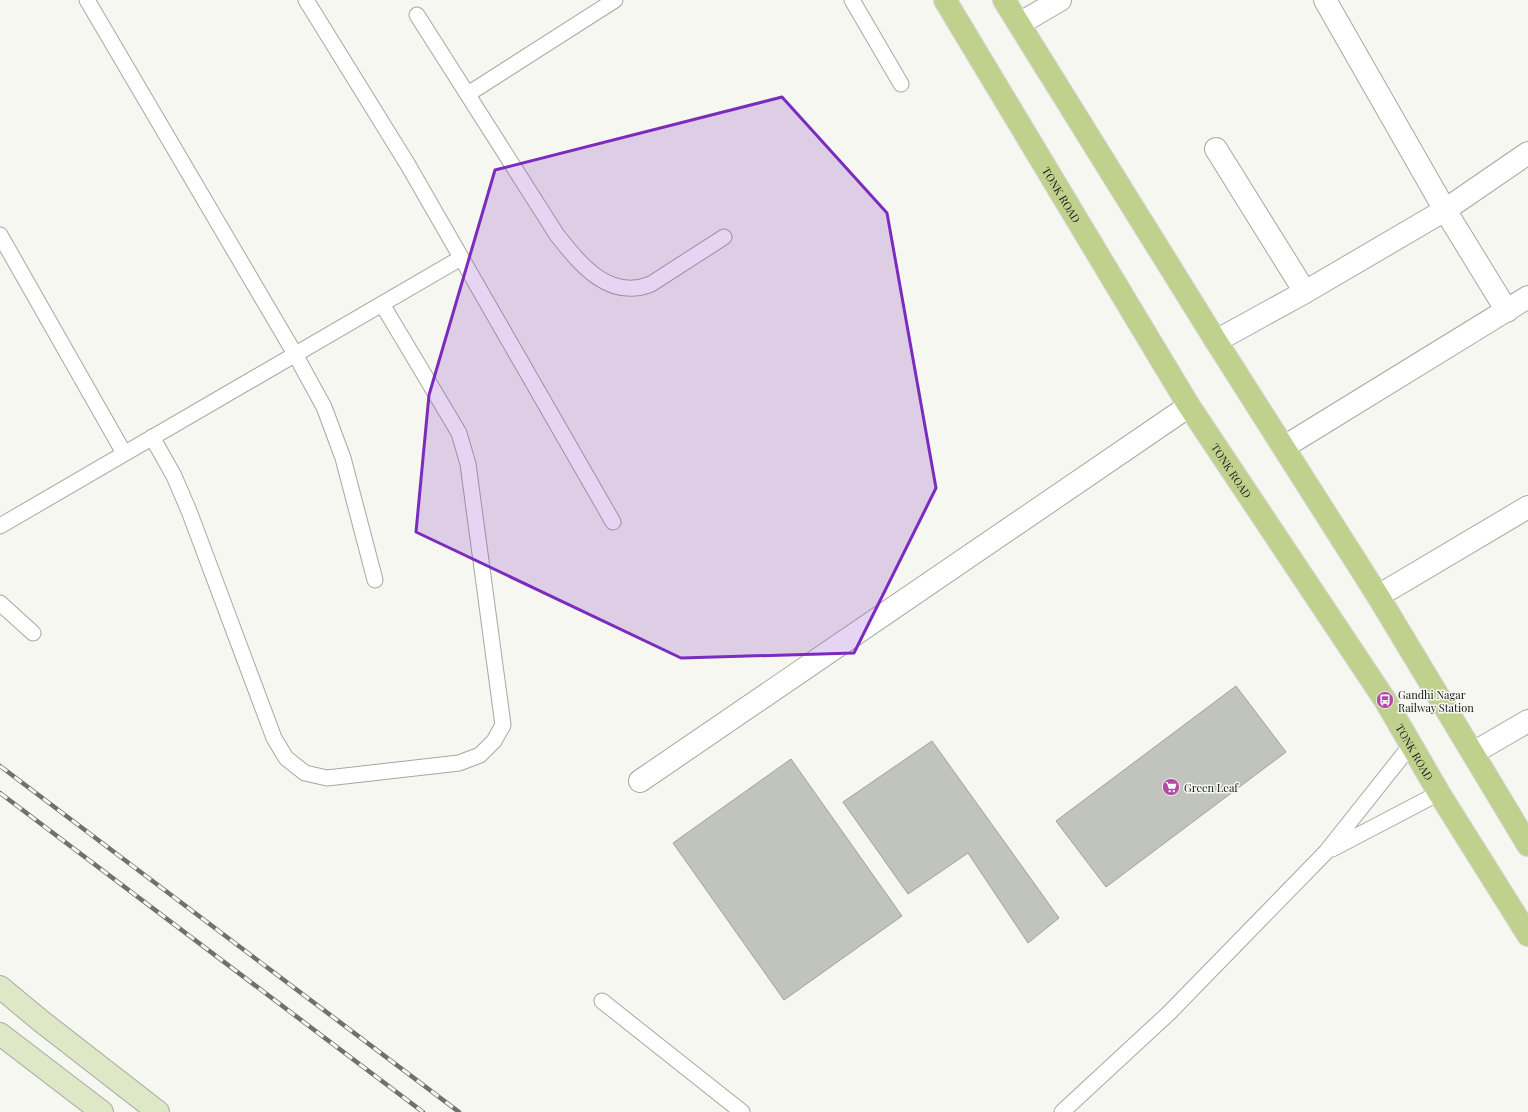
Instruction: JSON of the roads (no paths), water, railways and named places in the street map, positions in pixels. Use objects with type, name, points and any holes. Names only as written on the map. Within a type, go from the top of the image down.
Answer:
[{"type":"main road","name":"TONK ROAD","points":[[946,0],[1189,406],[1385,700],[1439,793],[1528,934]]},
{"type":"main road","points":[[1004,0],[1216,341],[1378,596],[1528,845]]},
{"type":"street","points":[[1019,24],[1060,0]]},
{"type":"street","points":[[1325,0],[1446,210],[1507,311]]},
{"type":"street","points":[[1216,149],[1305,292]]},
{"type":"street","points":[[1216,341],[1305,292],[1446,210],[1528,153]]},
{"type":"street","points":[[1284,447],[1528,297]]},
{"type":"street","points":[[640,781],[1189,406]]},
{"type":"street","points":[[1378,596],[1528,507]]},
{"type":"street","points":[[1473,753],[1528,721]]},
{"type":"street","points":[[0,987],[41,1021],[158,1112]]},
{"type":"street","points":[[0,1034],[89,1108]]},
{"type":"lane","points":[[87,0],[295,354],[324,407],[343,458],[375,580]]},
{"type":"lane","points":[[306,0],[408,164],[613,522]]},
{"type":"lane","points":[[468,94],[615,0]]},
{"type":"lane","points":[[852,0],[901,84]]},
{"type":"lane","points":[[417,15],[557,235],[576,260],[598,278],[619,288],[641,288],[651,284],[724,237]]},
{"type":"lane","points":[[0,235],[124,454]]},
{"type":"lane","points":[[0,526],[461,258]]},
{"type":"lane","points":[[152,437],[174,476],[186,504],[274,738],[286,758],[305,773],[327,778],[459,763],[480,755],[494,741],[503,725],[468,464],[459,433],[382,304]]},
{"type":"lane","points":[[0,603],[33,633]]},
{"type":"lane","points":[[1062,1112],[1169,1013],[1326,852],[1411,745]]},
{"type":"lane","points":[[1326,852],[1439,793]]},
{"type":"lane","points":[[602,1001],[742,1112]]},
{"type":"railway","points":[[0,766],[459,1112]]},
{"type":"railway","points":[[0,793],[423,1112]]},
{"type":"place","name":"Gandhi Nagar Railway Station","points":[[1385,700]]},
{"type":"place","name":"Green Leaf","points":[[1171,787]]}]
